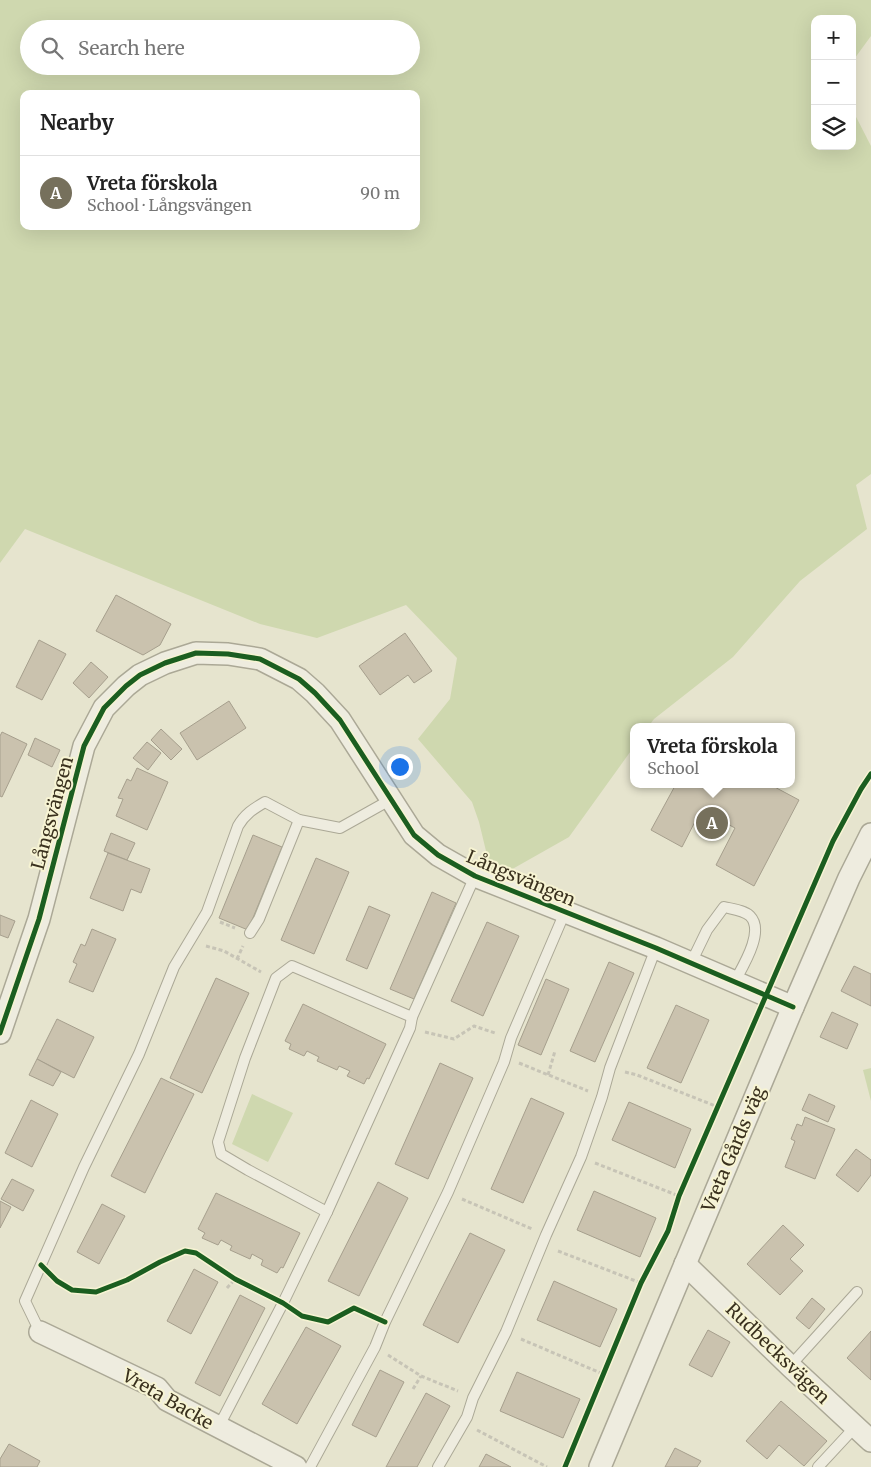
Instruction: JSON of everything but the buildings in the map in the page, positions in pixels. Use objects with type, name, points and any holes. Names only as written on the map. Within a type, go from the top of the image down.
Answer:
[{"type":"street","name":"Långsvängen","points":[[0,1033],[39,920],[84,746],[104,708],[140,675],[165,663],[196,652],[228,654],[260,660],[299,679],[340,720],[414,835],[438,854],[475,876],[656,948],[793,1006]]},
{"type":"street","name":"Vreta Gårds väg","points":[[600,1467],[793,1006],[849,878],[871,834]]},
{"type":"street","name":"Rudbecksvägen","points":[[685,1264],[790,1366],[871,1441]]},
{"type":"street","name":"Vreta Backe","points":[[40,1332],[157,1388],[167,1400],[296,1467]]},
{"type":"lane","points":[[40,1332],[25,1301],[84,1167],[139,1054],[174,967],[207,912],[243,817],[265,802],[299,820],[340,828],[390,800]]},
{"type":"lane","points":[[250,933],[260,919],[299,820]]},
{"type":"lane","points":[[218,1428],[327,1212],[410,1028],[412,1017],[475,876]]},
{"type":"lane","points":[[691,963],[707,930],[724,907],[741,911],[750,916],[756,928],[752,948],[735,981]]},
{"type":"lane","points":[[310,1467],[374,1347],[384,1322],[448,1192],[505,1058],[510,1038],[565,912]]},
{"type":"lane","points":[[438,1467],[464,1422],[473,1398],[506,1332],[581,1157],[610,1068],[656,948]]},
{"type":"lane","points":[[327,1212],[221,1154],[218,1142],[245,1058],[276,978],[292,966],[412,1017]]},
{"type":"lane","points":[[790,1366],[857,1292]]},
{"type":"lane","points":[[818,1467],[856,1426]]},
{"type":"path","points":[[188,942],[224,951],[276,978]]},
{"type":"path","points":[[410,1028],[454,1039],[474,1026],[510,1038]]},
{"type":"path","points":[[548,1075],[556,1051]]},
{"type":"path","points":[[505,1058],[602,1097]]},
{"type":"path","points":[[610,1068],[637,1075],[718,1107]]},
{"type":"path","points":[[714,1116],[721,1098]]},
{"type":"path","points":[[581,1157],[678,1198],[683,1187]]},
{"type":"path","points":[[448,1192],[544,1240],[641,1283]]},
{"type":"path","points":[[227,1273],[243,1283]]},
{"type":"path","points":[[638,1292],[646,1274]]},
{"type":"path","points":[[227,1288],[235,1278]]},
{"type":"path","points":[[506,1332],[603,1374]]},
{"type":"path","points":[[374,1347],[421,1376],[473,1398]]},
{"type":"path","points":[[600,1383],[607,1365]]},
{"type":"path","points":[[413,1388],[421,1376]]},
{"type":"path","points":[[464,1422],[547,1467]]},
{"type":"green space","points":[[0,0],[871,0],[871,36],[856,57],[856,15],[811,15],[811,150],[856,150],[856,117],[871,146],[871,474],[856,485],[867,529],[800,581],[733,657],[651,723],[630,723],[630,752],[569,837],[493,880],[479,822],[472,802],[418,739],[450,699],[457,658],[406,605],[317,638],[260,624],[25,529],[0,563]]},
{"type":"green space","points":[[871,1068],[871,1101],[863,1070]]},
{"type":"green space","points":[[252,1094],[293,1113],[268,1162],[232,1144]]},
{"type":"cycle path","points":[[0,1033],[39,919],[84,746],[104,708],[126,686],[140,675],[165,663],[196,653],[228,654],[260,659],[299,679],[340,720],[414,835],[438,855],[475,876],[656,948],[793,1007]]},
{"type":"cycle path","points":[[565,1467],[641,1283],[668,1231],[679,1196],[833,841],[871,774]]},
{"type":"cycle path","points":[[41,1265],[57,1281],[72,1290],[96,1292],[127,1280],[185,1251],[196,1253],[235,1279],[283,1303],[302,1316],[328,1322],[354,1308],[385,1322]]},
{"type":"place","name":"Vreta förskola","points":[[712,823]]}]
